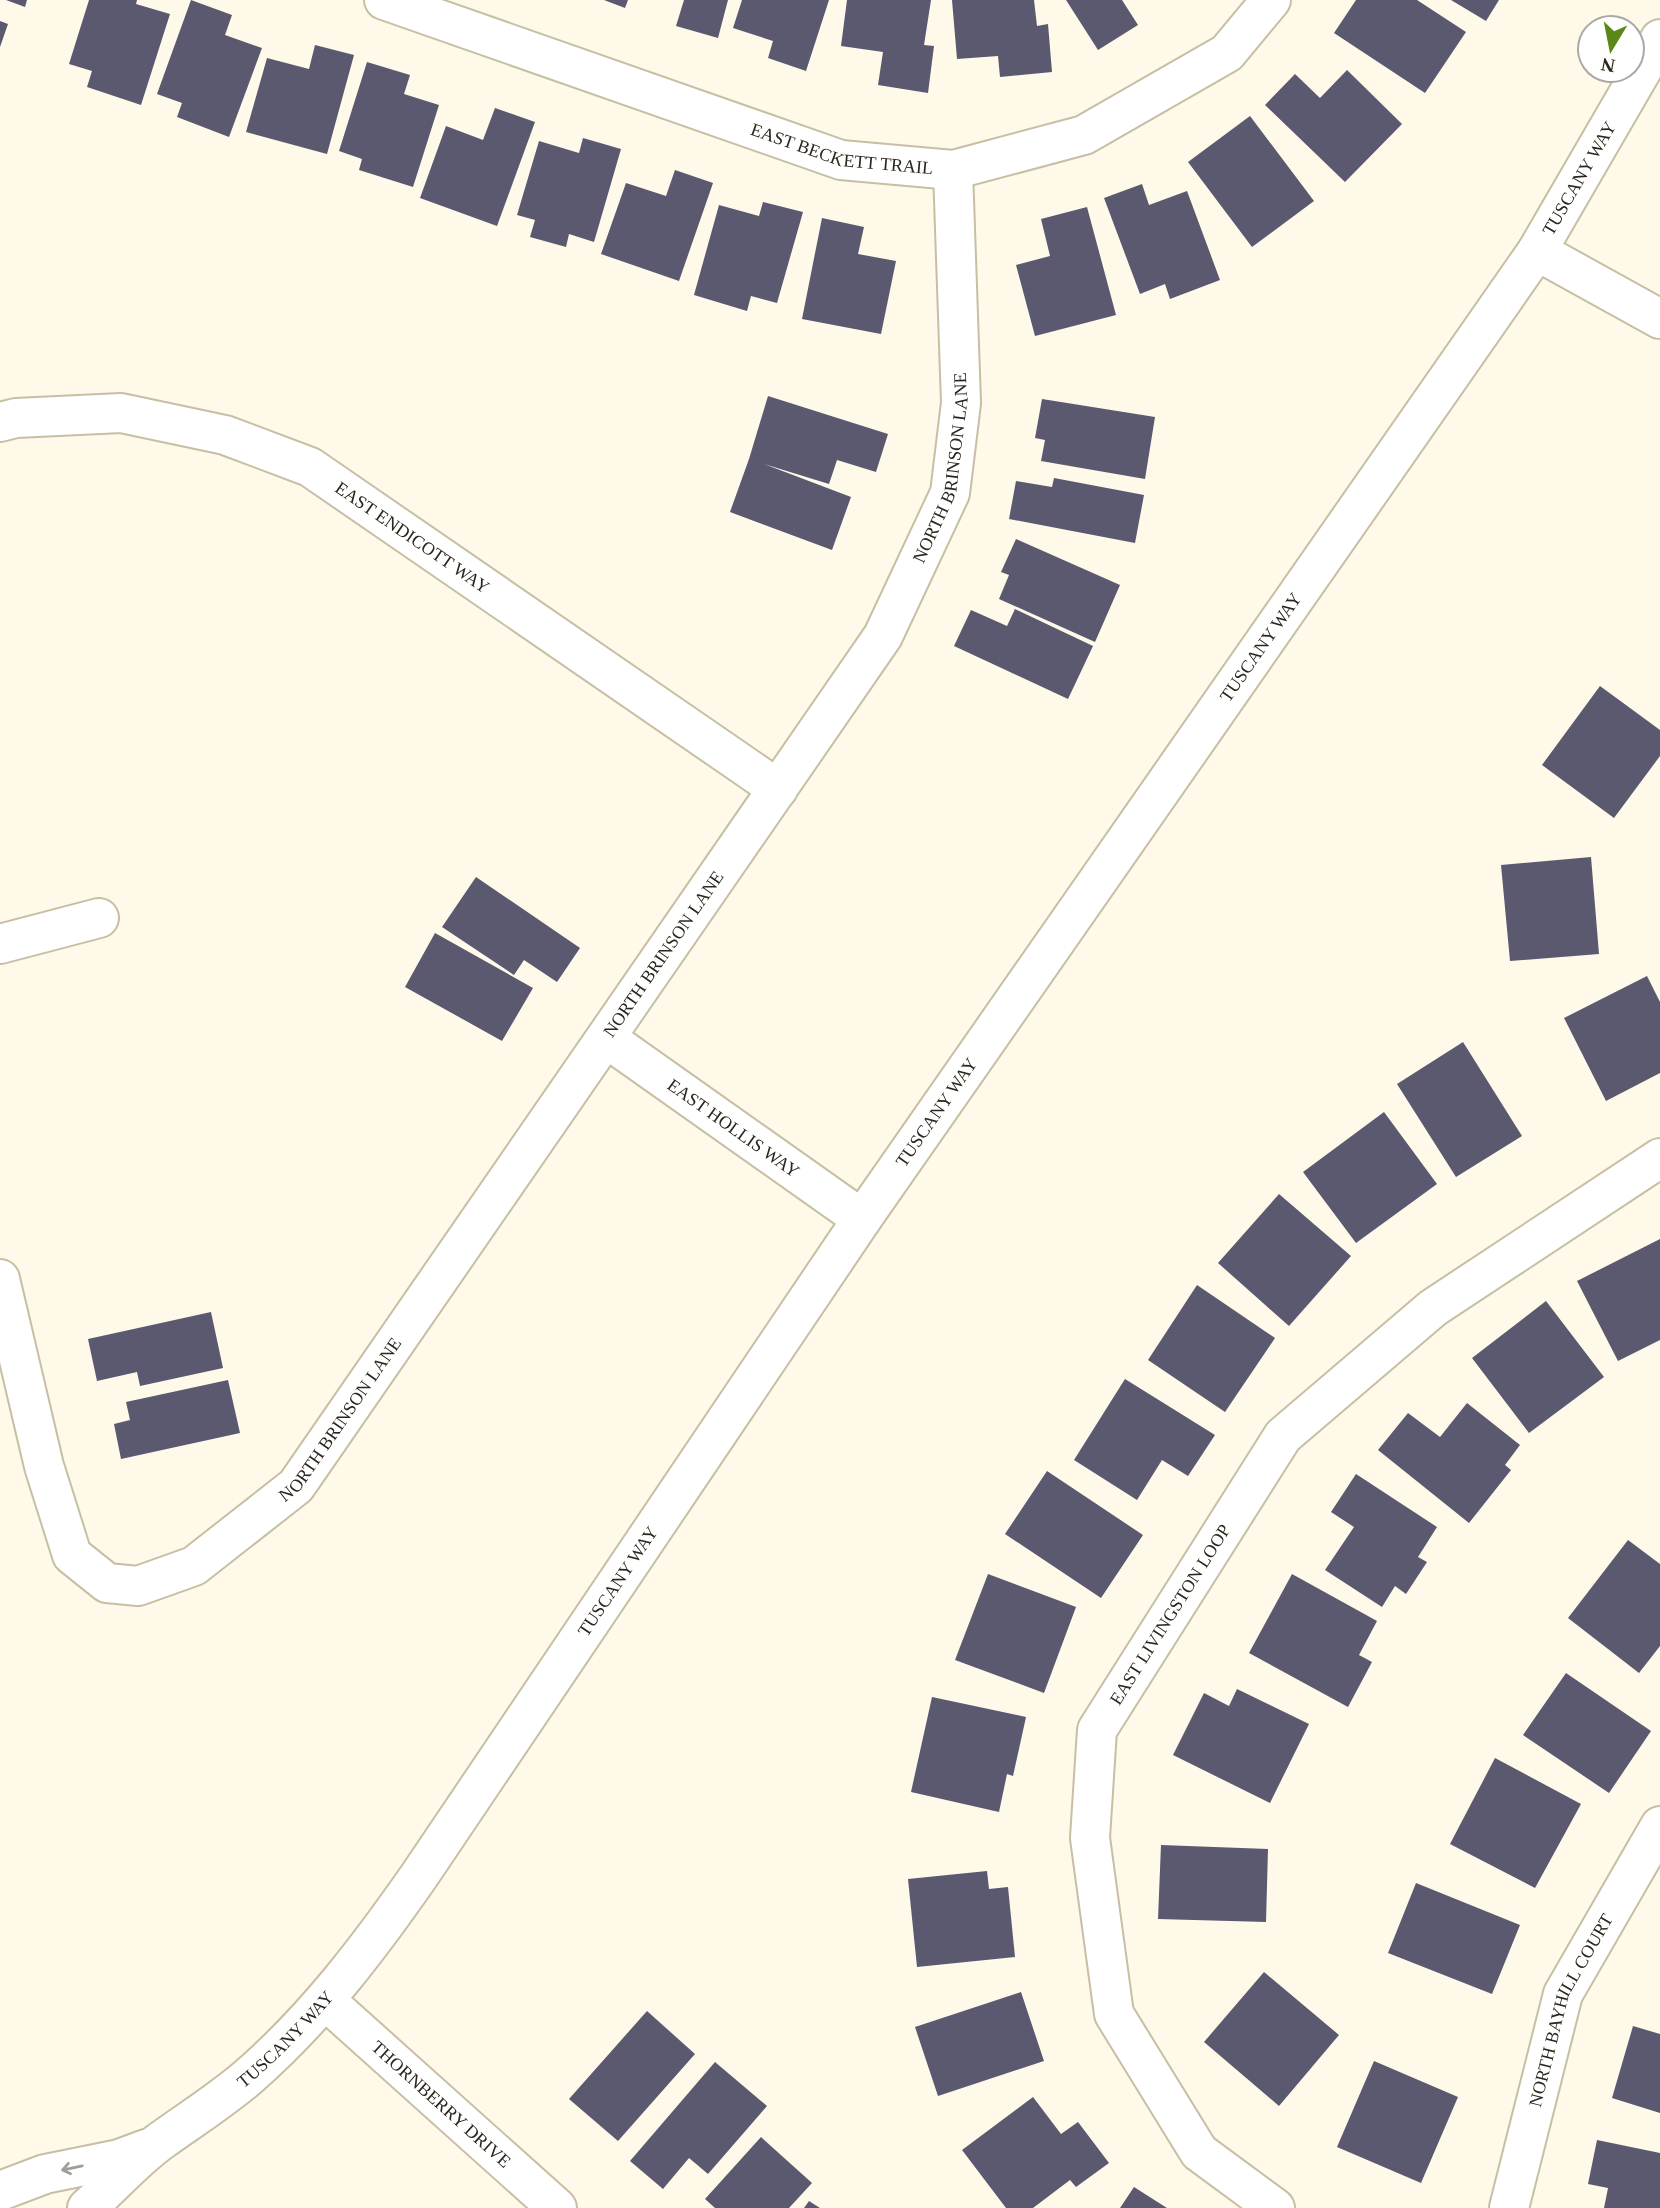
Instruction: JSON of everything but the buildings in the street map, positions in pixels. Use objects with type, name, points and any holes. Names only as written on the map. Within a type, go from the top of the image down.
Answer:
[{"type":"street","name":"EAST BECKETT TRAIL","points":[[384,0],[841,160],[953,170],[1084,135],[1227,53],[1271,0]]},
{"type":"street","name":"TUSCANY WAY","points":[[0,2191],[45,2174],[119,2160],[160,2141],[247,2078],[288,2040],[372,1944],[862,1219],[1537,251],[1660,39]]},
{"type":"street","name":"NORTH BRINSON LANE","points":[[0,1279],[44,1466],[72,1555],[107,1583],[138,1586],[194,1566],[296,1486],[883,636],[950,493],[961,403],[953,170]]},
{"type":"street","points":[[1537,251],[1660,319]]},
{"type":"street","name":"EAST ENDICOTT WAY","points":[[0,422],[16,418],[121,413],[225,435],[310,467],[778,789]]},
{"type":"street","points":[[0,944],[99,918]]},
{"type":"street","name":"EAST HOLLIS WAY","points":[[606,1038],[862,1219]]},
{"type":"street","name":"EAST LIVINGSTON LOOP","points":[[1275,2208],[1199,2152],[1114,2014],[1090,1838],[1097,1730],[1283,1436],[1433,1308],[1660,1158]]},
{"type":"street","name":"NORTH BAYHILL COURT","points":[[1509,2208],[1563,1994],[1660,1826]]},
{"type":"street","name":"THORNBERRY DRIVE","points":[[325,2000],[557,2208]]},
{"type":"street","name":"TUSCANY WAY","points":[[87,2208],[160,2141]]}]
